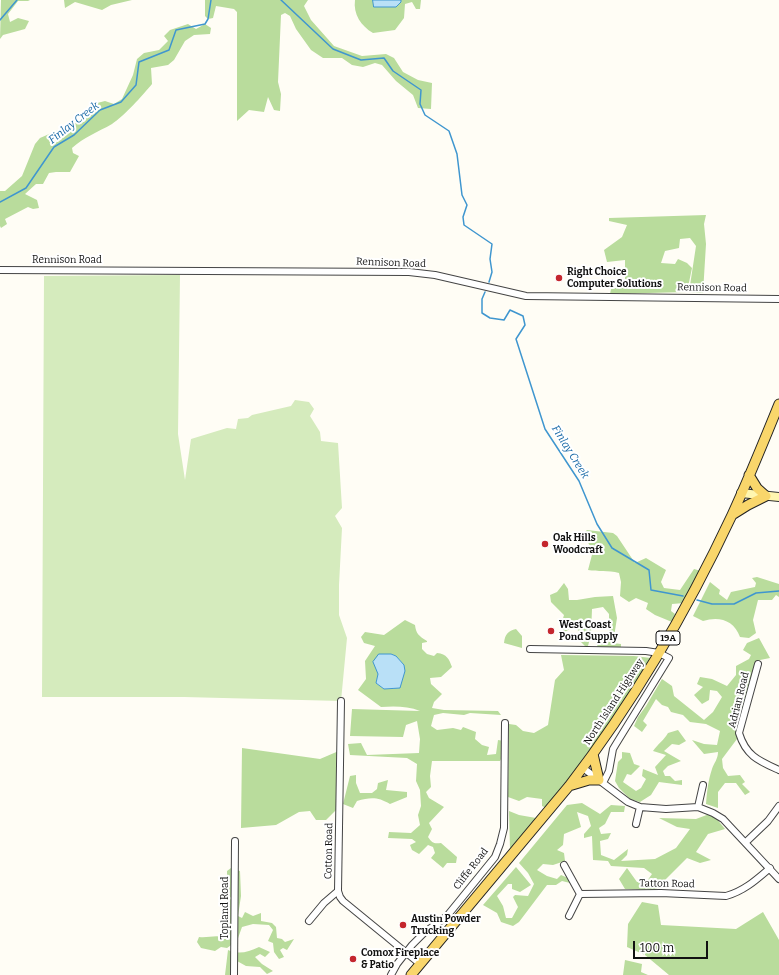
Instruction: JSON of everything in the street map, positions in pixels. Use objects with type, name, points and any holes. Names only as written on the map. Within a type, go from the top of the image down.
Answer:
[{"type":"main road","name":"North Island Highway","points":[[411,975],[569,786],[629,702],[659,654],[707,565],[732,515],[779,404]]},
{"type":"main road","points":[[732,515],[766,496],[757,488],[749,475]]},
{"type":"main road","points":[[569,786],[588,780],[601,781],[593,754]]},
{"type":"street","name":"Rennison Road","points":[[0,270],[409,272],[435,275],[526,296],[779,299]]},
{"type":"street","points":[[741,494],[779,497]]},
{"type":"street","points":[[530,649],[646,651],[670,658],[613,749],[609,772],[601,781]]},
{"type":"street","name":"Adrian Road","points":[[758,664],[739,733],[742,743],[748,751],[757,759],[779,770]]},
{"type":"street","name":"Cotton Road","points":[[341,701],[338,891],[343,902],[420,964]]},
{"type":"street","name":"Cliffe Road","points":[[391,975],[406,952],[424,933],[447,916],[495,857],[504,828],[505,724]]},
{"type":"street","points":[[583,768],[628,802],[640,806],[666,810],[698,807],[713,813],[723,819],[779,878]]},
{"type":"street","points":[[698,807],[703,784]]},
{"type":"street","points":[[636,824],[640,806]]},
{"type":"street","points":[[746,842],[768,821],[779,806]]},
{"type":"street","name":"Topland Road","points":[[234,975],[235,841]]},
{"type":"street","points":[[564,865],[580,894],[569,916]]},
{"type":"street","name":"Tatton Road","points":[[580,894],[661,893],[726,896],[736,894],[746,888],[770,868]]},
{"type":"street","points":[[309,921],[324,903],[338,891]]},
{"type":"green space","points":[[1,0],[30,0],[18,1],[8,14],[10,22],[18,18],[29,21],[25,29],[3,35],[0,39]]},
{"type":"green space","points":[[64,0],[132,0],[111,5],[102,10],[75,2],[65,8]]},
{"type":"green space","points":[[205,0],[308,0],[304,6],[311,20],[334,46],[362,56],[386,54],[394,58],[403,72],[418,80],[432,83],[431,109],[418,108],[413,95],[396,81],[382,65],[375,63],[363,67],[352,65],[342,58],[323,58],[311,50],[296,29],[290,16],[285,13],[281,15],[278,82],[281,94],[280,111],[274,110],[268,97],[264,112],[249,110],[237,121],[237,12],[234,9],[216,6],[213,18],[208,19],[205,16]]},
{"type":"green space","points":[[355,0],[373,0],[374,7],[401,2],[401,0],[421,0],[420,9],[416,9],[412,2],[405,4],[404,18],[395,30],[373,33],[365,27],[359,19],[355,10]]},
{"type":"green space","points":[[188,24],[196,29],[205,24],[211,28],[210,34],[194,35],[185,41],[174,60],[168,65],[151,68],[152,84],[133,105],[112,124],[86,138],[72,148],[73,153],[79,156],[70,172],[49,173],[43,184],[36,184],[25,194],[37,200],[39,208],[33,209],[28,207],[5,219],[7,224],[1,228],[0,191],[5,191],[22,176],[35,144],[40,138],[77,122],[84,122],[86,115],[93,104],[105,101],[114,104],[122,99],[133,75],[137,59],[144,53],[159,50],[168,41],[164,36],[170,30]]},
{"type":"green space","points":[[706,215],[704,224],[706,244],[703,293],[689,292],[696,246],[690,238],[680,239],[679,248],[665,251],[661,263],[675,264],[678,259],[687,263],[692,268],[687,292],[610,294],[611,289],[625,286],[625,260],[607,262],[604,250],[622,237],[627,225],[609,221],[609,218]]},
{"type":"green space","points":[[180,275],[178,434],[185,480],[191,439],[227,428],[236,429],[238,419],[248,418],[252,415],[291,406],[295,400],[309,402],[314,409],[310,416],[320,432],[321,441],[338,443],[342,508],[335,516],[342,528],[339,615],[347,638],[341,701],[184,697],[42,697],[44,276]]},
{"type":"green space","points":[[587,530],[613,533],[617,536],[635,563],[646,558],[666,570],[661,582],[664,588],[680,590],[694,569],[701,571],[684,603],[672,604],[671,611],[675,614],[672,622],[655,615],[646,609],[648,603],[636,598],[629,602],[620,596],[621,582],[619,573],[588,570],[593,551],[583,534]]},
{"type":"green space","points":[[757,577],[779,584],[779,597],[776,595],[772,600],[758,600],[753,620],[756,633],[749,638],[740,637],[730,623],[720,619],[703,621],[693,616],[710,582],[720,590],[719,594],[727,600],[731,592],[755,587],[756,583],[752,578]]},
{"type":"green space","points":[[564,583],[568,589],[569,600],[613,596],[617,618],[613,643],[621,644],[621,649],[597,648],[598,641],[609,637],[609,614],[603,607],[592,609],[591,634],[588,646],[585,646],[580,641],[581,636],[579,631],[573,627],[563,633],[561,625],[564,615],[551,602],[550,595],[557,592]]},
{"type":"green space","points":[[405,620],[415,625],[418,634],[427,641],[422,643],[422,649],[427,654],[434,656],[437,653],[449,659],[452,667],[441,677],[430,678],[431,684],[442,694],[434,702],[432,708],[444,710],[498,711],[501,715],[470,713],[464,715],[443,713],[434,715],[431,726],[437,730],[453,728],[461,730],[463,727],[476,732],[475,739],[482,745],[489,747],[487,755],[496,754],[498,740],[504,741],[503,755],[500,761],[432,761],[430,776],[431,787],[426,792],[429,798],[444,807],[429,823],[432,829],[428,837],[433,843],[441,843],[457,857],[456,863],[447,863],[443,868],[431,858],[435,853],[433,847],[428,845],[419,854],[412,850],[410,845],[416,842],[412,839],[388,838],[389,832],[411,833],[420,825],[418,815],[421,806],[420,790],[416,781],[417,764],[407,758],[350,755],[348,744],[361,743],[367,755],[419,753],[420,739],[417,721],[406,725],[403,737],[350,736],[352,709],[420,711],[411,708],[391,706],[381,707],[358,690],[366,679],[365,661],[375,646],[364,643],[361,637],[365,632],[384,635]],"holes":[[[391,654],[396,656],[404,665],[394,689],[384,689],[376,683],[378,675]]]},
{"type":"green space","points":[[516,629],[522,636],[522,648],[504,643],[507,633]]},
{"type":"green space","points":[[759,638],[770,658],[760,660],[737,739],[722,759],[723,768],[728,776],[740,775],[745,782],[742,784],[750,792],[745,795],[736,783],[725,783],[718,792],[718,808],[706,804],[707,791],[712,769],[718,752],[704,754],[692,740],[704,744],[717,745],[720,731],[706,724],[690,722],[683,715],[671,712],[668,707],[662,705],[656,699],[643,721],[647,725],[642,732],[634,726],[662,679],[672,686],[674,696],[704,720],[713,712],[722,697],[717,691],[710,690],[709,700],[702,704],[694,695],[703,687],[697,684],[700,677],[712,679],[727,686],[736,675],[736,666],[749,659],[751,655],[743,650],[747,643]]},
{"type":"green space","points":[[561,655],[634,656],[651,658],[601,734],[546,808],[542,806],[542,799],[527,797],[519,801],[508,797],[509,724],[516,725],[523,731],[534,733],[548,725],[555,680],[564,670]]},
{"type":"green space","points":[[678,730],[686,741],[679,745],[672,744],[664,751],[681,761],[668,766],[663,771],[665,776],[670,776],[675,781],[682,780],[682,785],[659,782],[651,795],[640,802],[630,799],[619,788],[615,781],[618,762],[622,758],[622,752],[630,753],[634,764],[640,766],[631,775],[627,774],[623,782],[636,791],[641,788],[646,779],[642,776],[643,769],[658,775],[655,767],[666,755],[653,751],[668,733]]},
{"type":"green space","points":[[242,748],[320,759],[341,750],[340,806],[326,820],[316,820],[310,811],[299,812],[276,825],[241,828]]},
{"type":"green space","points":[[356,775],[356,783],[360,793],[372,793],[377,789],[378,783],[388,780],[386,790],[407,792],[407,797],[390,804],[382,800],[370,798],[357,801],[353,808],[343,804],[350,776]]},
{"type":"green space","points":[[582,803],[600,814],[611,805],[625,806],[624,812],[611,812],[605,824],[599,828],[601,834],[611,833],[608,839],[600,841],[601,855],[614,860],[628,849],[627,855],[621,861],[655,859],[676,848],[690,829],[677,827],[659,818],[696,819],[712,813],[725,829],[708,834],[696,852],[711,860],[700,863],[687,858],[655,890],[625,889],[619,879],[627,868],[637,882],[647,881],[652,874],[644,868],[611,866],[608,861],[593,860],[592,836],[584,838],[584,834],[591,826],[588,816],[577,812],[581,827],[564,834],[563,845],[557,850],[564,853],[565,861],[553,865],[543,864],[537,870],[547,876],[557,879],[561,875],[568,878],[570,883],[562,881],[556,885],[547,885],[519,922],[513,926],[501,922],[497,913],[483,905],[516,867],[531,885],[520,892],[512,889],[512,884],[508,884],[497,896],[503,906],[506,918],[512,918],[518,907],[513,897],[515,895],[528,896],[534,884],[528,873],[519,863],[567,805]]},
{"type":"green space","points":[[509,811],[519,815],[536,818],[527,832],[510,849]]},
{"type":"green space","points":[[231,868],[240,871],[241,896],[238,916],[242,918],[245,912],[253,916],[261,913],[261,921],[272,923],[276,927],[277,938],[282,939],[285,942],[294,939],[287,950],[283,948],[280,950],[284,957],[279,959],[274,952],[273,943],[268,941],[273,930],[269,925],[253,924],[242,927],[237,941],[227,948],[221,947],[215,951],[201,948],[197,942],[199,937],[223,937],[228,920],[225,910],[231,898],[227,893],[227,871]]},
{"type":"green space","points":[[642,902],[658,905],[661,925],[736,929],[763,912],[779,940],[779,975],[669,975],[645,955],[627,947],[628,924]]},
{"type":"green space","points":[[259,947],[270,952],[265,957],[260,954],[255,957],[262,964],[273,971],[267,974],[260,967],[246,966],[237,961],[237,975],[225,975],[228,950],[232,952],[244,952]]},
{"type":"green space","points":[[625,960],[642,964],[641,972],[648,975],[623,975]]},
{"type":"water","points":[[373,0],[401,0],[401,2],[396,7],[374,7]]},
{"type":"water","points":[[379,654],[391,654],[396,656],[404,665],[405,671],[400,688],[384,689],[376,683],[378,674],[373,662]]},
{"type":"waterway","points":[[0,20],[17,0]]},
{"type":"waterway","name":"Finlay Creek","points":[[0,202],[26,188],[54,147],[74,135],[100,110],[121,102],[136,85],[139,62],[169,50],[176,30],[205,24],[208,19],[211,0]]},
{"type":"waterway","name":"Finlay Creek","points":[[281,0],[333,49],[361,60],[384,58],[393,71],[421,90],[420,104],[425,115],[449,131],[457,154],[462,195],[467,205],[463,217],[464,225],[492,244],[490,259],[492,272],[489,282]]},
{"type":"waterway","name":"Finlay Creek","points":[[485,292],[482,299],[482,313],[490,318],[504,320],[510,310],[523,316],[525,325],[516,339],[545,429],[579,481],[597,524],[612,548],[649,570],[651,590],[683,596]]},
{"type":"waterway","name":"Finlay Creek","points":[[697,600],[712,604],[734,604],[756,593],[779,591]]},
{"type":"place","name":"Right Choice Computer Solutions","points":[[559,278]]},
{"type":"place","name":"Oak Hills Woodcraft","points":[[545,544]]},
{"type":"place","name":"West Coast Pond Supply","points":[[551,631]]},
{"type":"place","name":"Austin Powder Trucking","points":[[403,925]]},
{"type":"place","name":"Comox Fireplace & Patio","points":[[353,959]]}]
